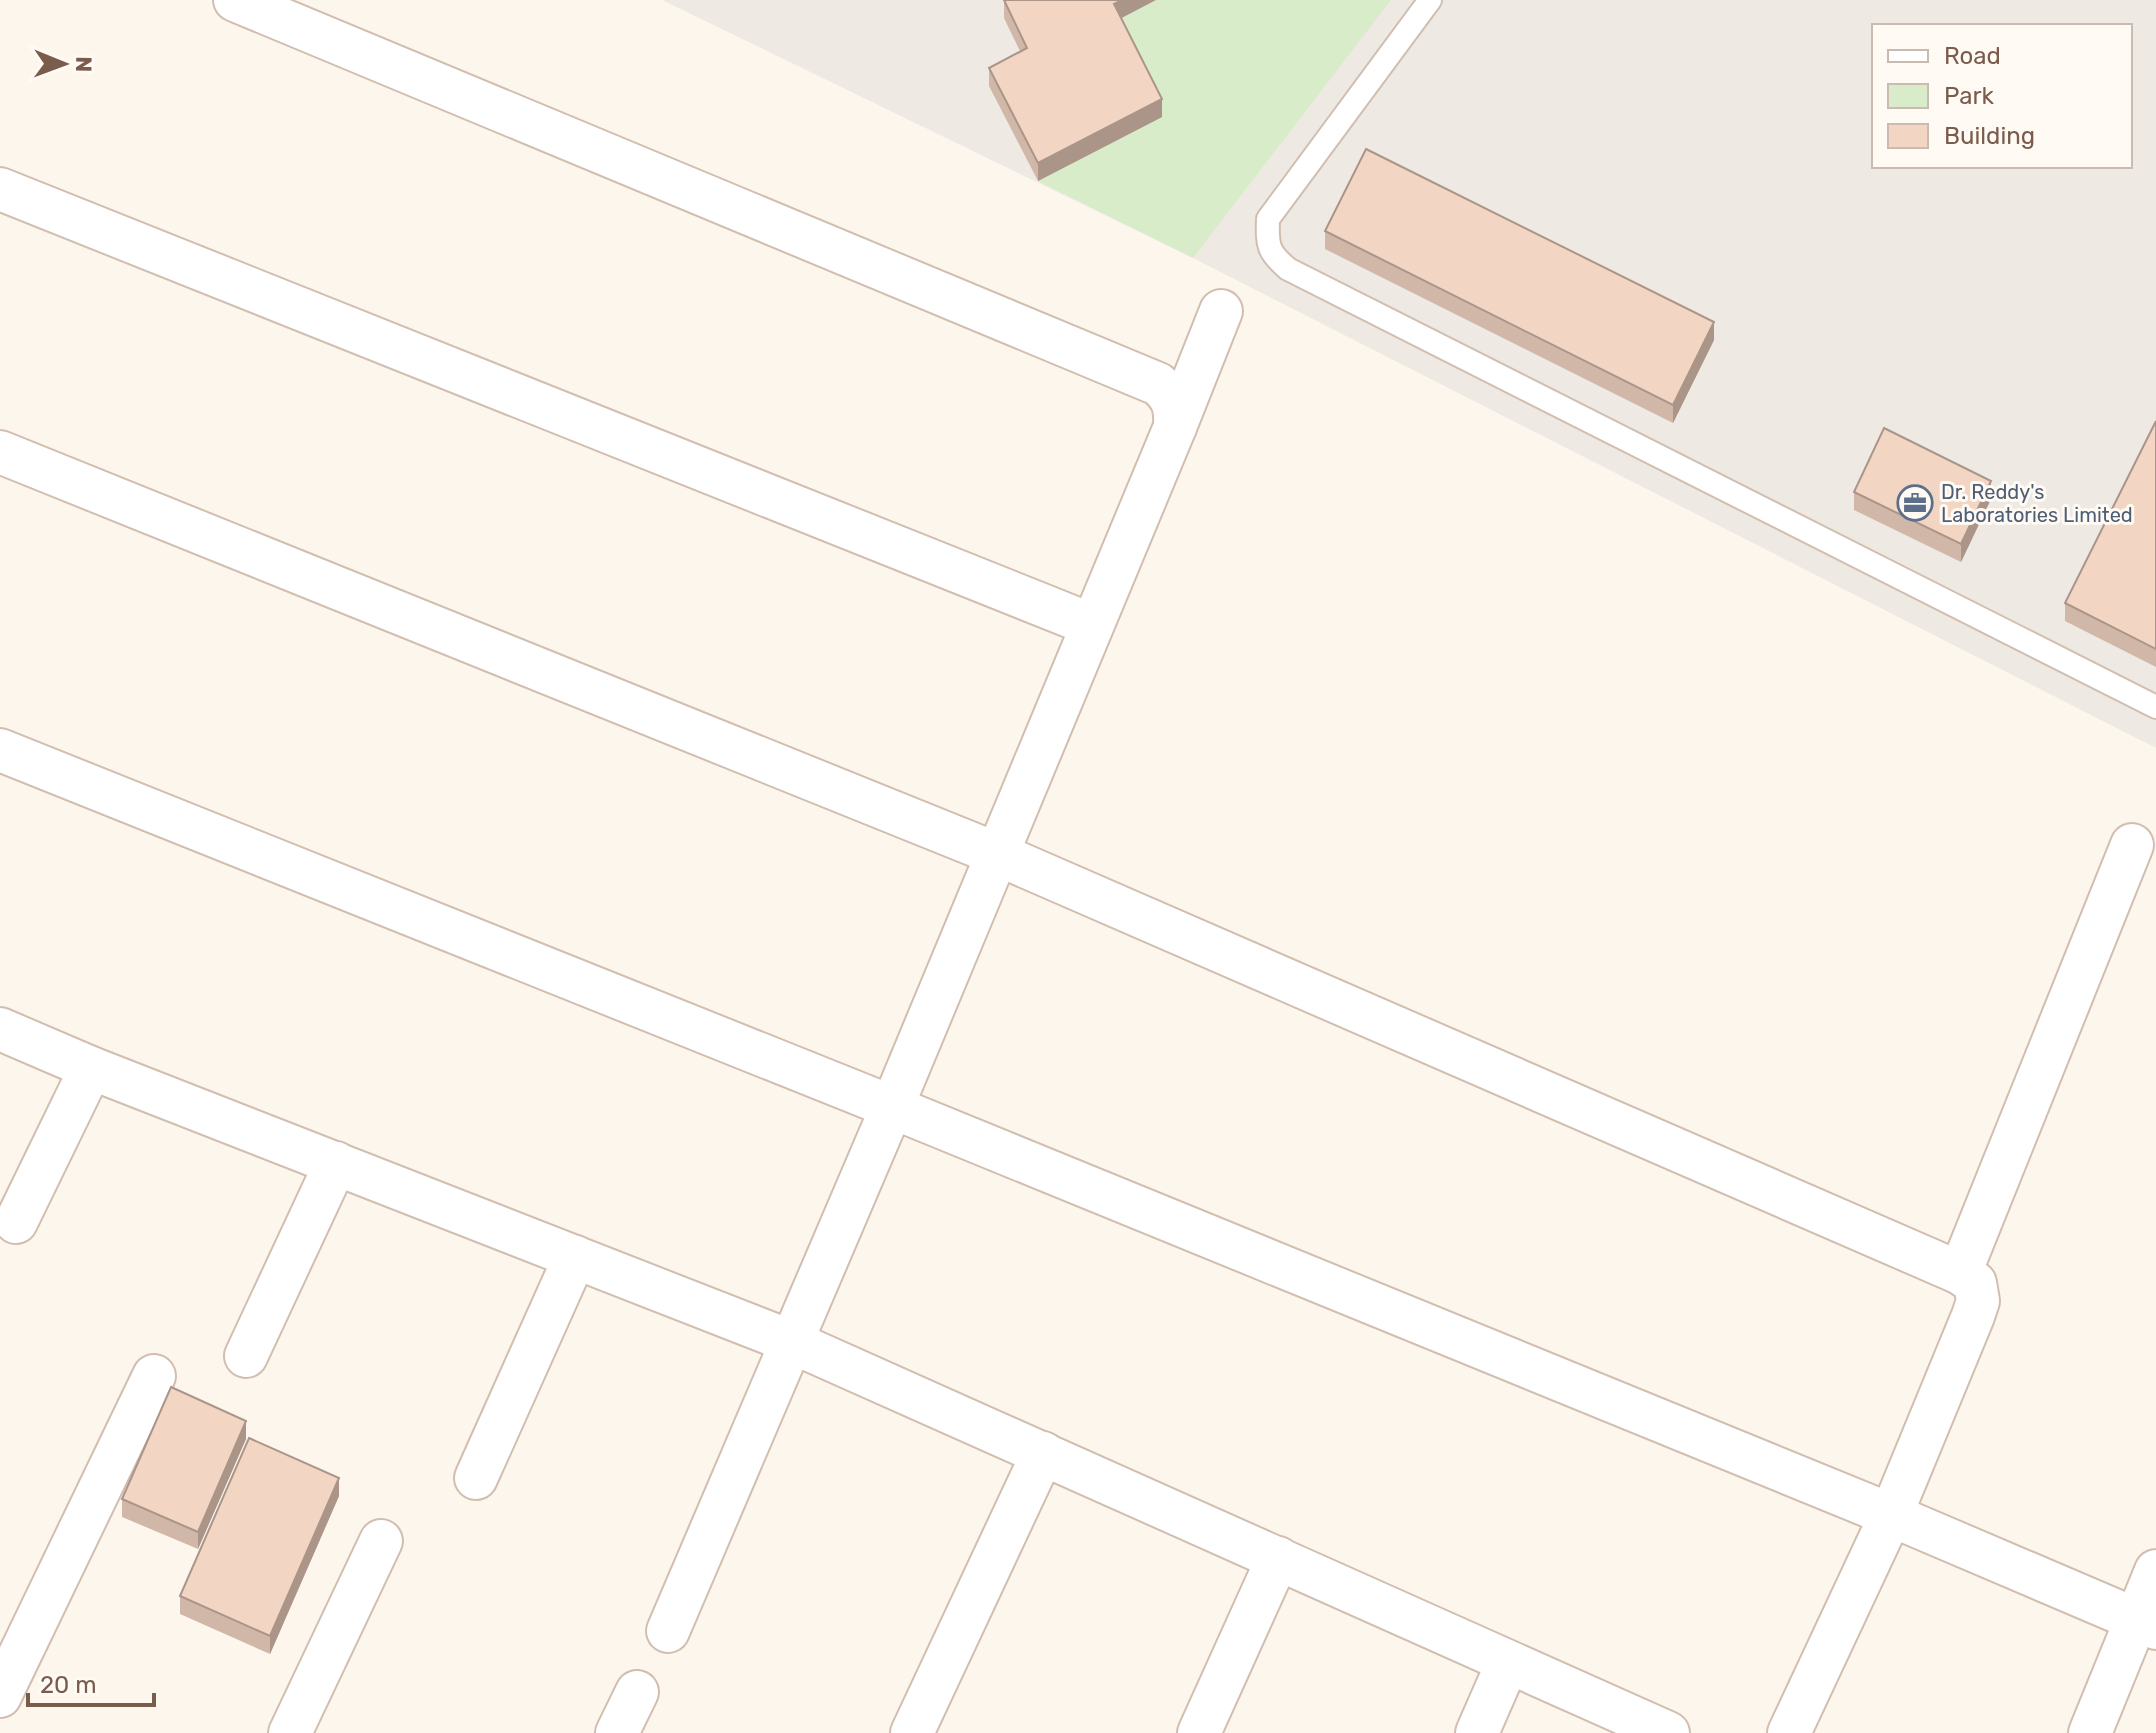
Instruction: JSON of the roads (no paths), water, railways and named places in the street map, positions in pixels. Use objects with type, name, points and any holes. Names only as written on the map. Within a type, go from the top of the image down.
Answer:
[{"type":"street","points":[[235,0],[1158,384],[1171,395],[1176,409],[1175,427]]},
{"type":"street","points":[[0,189],[1092,625]]},
{"type":"street","points":[[668,1631],[892,1107],[1221,311]]},
{"type":"street","points":[[0,452],[997,854],[1960,1273],[1975,1283],[1978,1301],[1891,1515],[1789,1733]]},
{"type":"street","points":[[0,750],[892,1107],[1891,1515],[2146,1624]]},
{"type":"street","points":[[1960,1273],[2132,845]]},
{"type":"street","points":[[0,1029],[91,1068],[792,1342],[1668,1733]]},
{"type":"street","points":[[16,1222],[91,1068]]},
{"type":"street","points":[[246,1356],[336,1163]]},
{"type":"street","points":[[476,1478],[575,1257]]},
{"type":"street","points":[[0,1696],[154,1376]]},
{"type":"street","points":[[912,1733],[1043,1453]]},
{"type":"street","points":[[290,1733],[381,1541]]},
{"type":"street","points":[[1199,1733],[1278,1558]]},
{"type":"street","points":[[2090,1733],[2146,1624],[2156,1571]]},
{"type":"street","points":[[1477,1733],[1508,1662]]},
{"type":"street","points":[[617,1733],[637,1692]]},
{"type":"lane","points":[[1430,0],[1268,219],[1267,240],[1272,255],[1288,269],[2156,707]]},
{"type":"place","name":"Dr. Reddy's Laboratories Limited","points":[[1915,503]]}]
